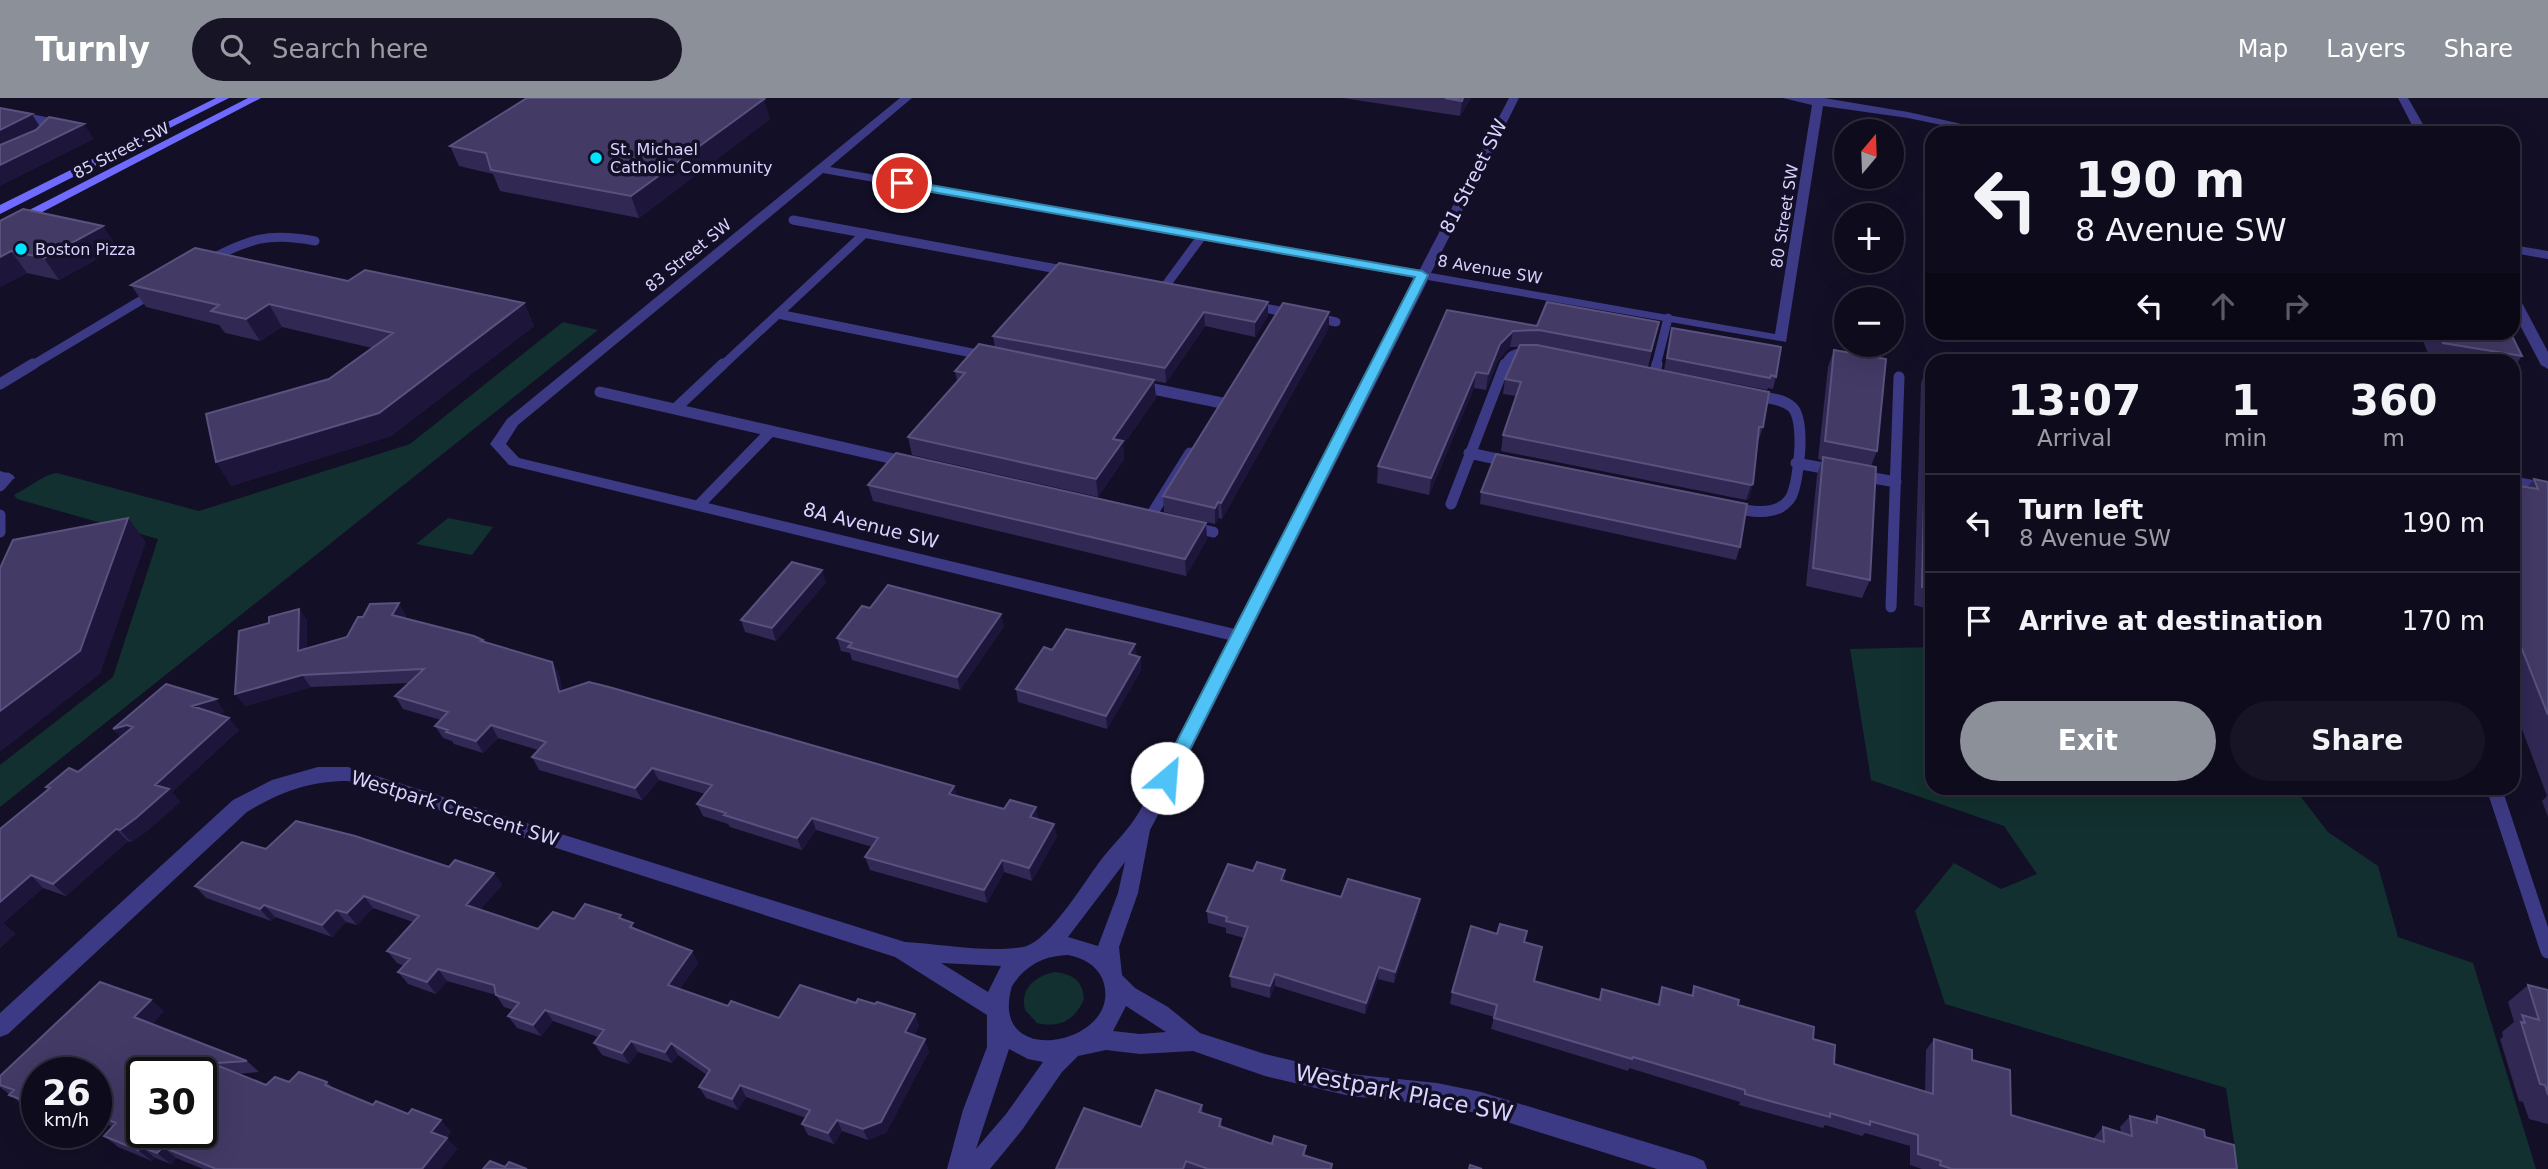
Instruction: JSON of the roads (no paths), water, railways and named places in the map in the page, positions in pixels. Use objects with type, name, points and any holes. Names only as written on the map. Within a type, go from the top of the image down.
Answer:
[{"type":"main road","name":"85 Street SW","points":[[0,211],[224,98]]},
{"type":"main road","name":"85 Street SW","points":[[0,230],[256,98]]},
{"type":"street","name":"83 Street SW","points":[[498,444],[512,422],[906,98]]},
{"type":"street","name":"81 Street SW","points":[[1167,778],[1514,98]]},
{"type":"street","points":[[1788,98],[1819,100],[1962,126]]},
{"type":"street","points":[[2403,98],[2418,126]]},
{"type":"street","name":"80 Street SW","points":[[1781,339],[1819,100]]},
{"type":"street","name":"8 Avenue SW","points":[[821,169],[1781,339]]},
{"type":"street","points":[[2520,250],[2548,254]]},
{"type":"street","points":[[2520,312],[2548,365]]},
{"type":"street","name":"8A Avenue SW","points":[[498,444],[514,462],[1240,636]]},
{"type":"street","points":[[2520,482],[2548,488]]},
{"type":"street","name":"Westpark Crescent SW","points":[[0,1027],[240,806],[272,786],[327,772],[348,774],[902,950],[986,957],[1032,954]]},
{"type":"street","points":[[958,1169],[977,1103],[999,1045],[997,999],[1003,979],[1017,962],[1032,954],[1066,926],[1146,820],[1128,893],[1108,947],[1117,993],[1112,1014],[1099,1032],[1054,1065],[1014,1122],[975,1169]]},
{"type":"street","points":[[1032,954],[1062,946],[1074,947],[1097,956],[1113,977]]},
{"type":"street","name":"Westpark Crescent SW","points":[[902,950],[998,1015]]},
{"type":"street","name":"Westpark Place SW","points":[[1113,977],[1128,995],[1160,1014],[1193,1041]]},
{"type":"street","points":[[998,1015],[1010,1038],[1030,1049],[1055,1052],[1075,1047]]},
{"type":"street","name":"Westpark Place SW","points":[[1075,1047],[1106,1040],[1140,1044],[1193,1041],[1309,1077],[1480,1103],[1695,1169]]},
{"type":"lane","points":[[0,112],[52,125],[52,132],[43,139]]},
{"type":"lane","points":[[793,220],[1082,274]]},
{"type":"lane","points":[[675,409],[865,233]]},
{"type":"lane","points":[[194,269],[252,238],[269,234],[285,234],[316,241]]},
{"type":"lane","points":[[1163,289],[1202,236]]},
{"type":"lane","points":[[1150,287],[1176,292]]},
{"type":"lane","points":[[0,384],[160,289]]},
{"type":"lane","points":[[1241,304],[1336,322]]},
{"type":"lane","points":[[1272,323],[1280,311]]},
{"type":"lane","points":[[778,314],[993,357]]},
{"type":"lane","points":[[1667,378],[1649,375],[1668,318]]},
{"type":"lane","points":[[1451,504],[1508,357],[1524,352],[1548,355]]},
{"type":"lane","points":[[1891,607],[1899,377]]},
{"type":"lane","points":[[1128,384],[1222,403]]},
{"type":"lane","points":[[1214,414],[1229,391]]},
{"type":"lane","points":[[600,392],[920,465]]},
{"type":"lane","points":[[1725,506],[1764,512],[1785,506],[1791,497],[1801,427],[1794,409],[1776,401],[1743,394]]},
{"type":"lane","points":[[699,505],[771,431]]},
{"type":"lane","points":[[1150,517],[1200,437]]},
{"type":"lane","points":[[1469,453],[1523,464]]},
{"type":"lane","points":[[1796,463],[1896,482]]},
{"type":"lane","points":[[1136,514],[1162,520]]},
{"type":"lane","points":[[0,515],[0,532]]},
{"type":"lane","points":[[1175,523],[1213,532]]},
{"type":"lane","points":[[2496,795],[2548,951]]},
{"type":"place","name":"St. Michael Catholic Community","points":[[596,158]]},
{"type":"place","name":"Boston Pizza","points":[[21,249]]}]
